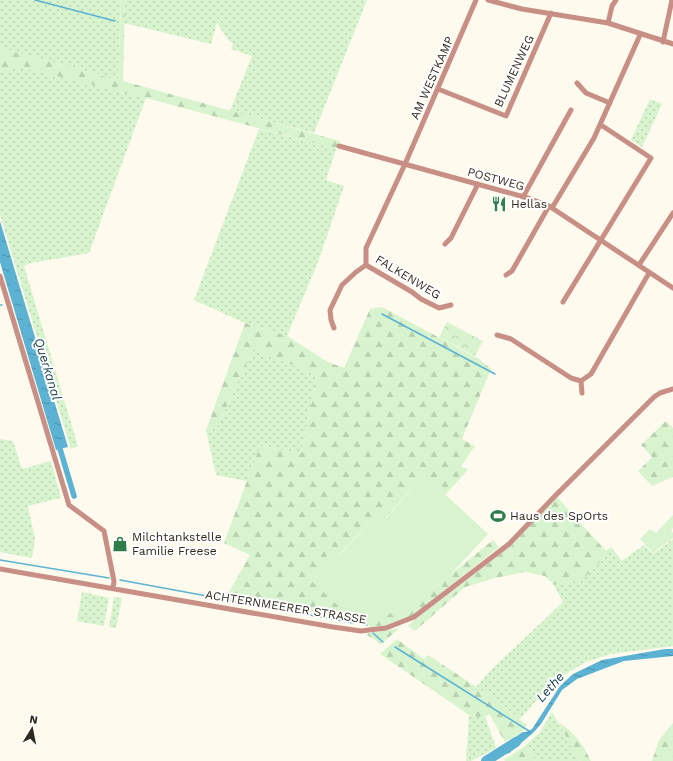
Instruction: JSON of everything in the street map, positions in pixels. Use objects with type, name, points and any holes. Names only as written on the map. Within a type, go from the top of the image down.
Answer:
[{"type":"street","name":"AM WESTKAMP","points":[[405,164],[476,0]]},
{"type":"street","points":[[488,0],[522,9],[608,23],[673,44]]},
{"type":"street","points":[[608,23],[612,6],[616,0]]},
{"type":"street","points":[[663,42],[672,0]]},
{"type":"street","name":"BLUMENWEG","points":[[438,90],[506,116],[551,13]]},
{"type":"street","points":[[506,275],[512,271],[550,207],[588,149],[601,125],[640,34]]},
{"type":"street","points":[[577,83],[586,93],[610,103]]},
{"type":"street","points":[[523,197],[571,110]]},
{"type":"street","points":[[563,302],[651,158],[601,125]]},
{"type":"street","name":"POSTWEG","points":[[339,146],[523,197],[550,207],[673,288]]},
{"type":"street","name":"FALKENWEG","points":[[405,164],[366,248],[366,265],[412,292],[420,299],[439,308],[452,305]]},
{"type":"street","points":[[445,244],[451,238],[478,184]]},
{"type":"street","points":[[639,265],[673,213]]},
{"type":"street","points":[[334,328],[330,310],[342,285],[366,265]]},
{"type":"street","points":[[581,381],[591,374],[649,273]]},
{"type":"street","points":[[0,276],[69,505],[104,531],[114,581],[113,589]]},
{"type":"street","points":[[497,335],[511,339],[571,378],[581,381]]},
{"type":"street","points":[[581,381],[582,392]]},
{"type":"street","name":"ACHTERNMEERER STRASSE","points":[[0,569],[361,631],[386,628],[414,617],[509,544],[654,397],[660,393],[673,389]]},
{"type":"green space","points":[[0,0],[121,0],[118,80],[0,48]]},
{"type":"green space","points":[[121,0],[125,0],[123,81],[340,141],[336,149],[146,98],[20,67],[0,72],[0,48],[118,80]]},
{"type":"green space","points":[[125,0],[367,0],[314,133],[230,111],[252,56],[231,49],[233,43],[228,40],[217,23],[211,44],[124,23]]},
{"type":"green space","points":[[20,67],[146,98],[89,253],[31,263],[24,266],[78,446],[71,449],[0,215],[0,72]]},
{"type":"green space","points":[[650,99],[662,104],[642,147],[631,140]]},
{"type":"green space","points":[[259,129],[336,149],[326,180],[344,186],[318,262],[287,336],[245,323],[194,300]]},
{"type":"green space","points":[[382,307],[479,359],[491,369],[462,439],[475,446],[461,466],[468,470],[445,495],[424,475],[385,518],[378,513],[339,555],[334,550],[384,618],[394,610],[402,614],[493,540],[499,547],[412,616],[386,625],[371,627],[366,623],[229,596],[229,592],[250,555],[224,543],[260,446],[301,454],[317,375],[253,349],[217,427],[206,430],[245,323],[287,336],[328,362],[344,368],[370,309]]},
{"type":"green space","points":[[447,322],[483,341],[475,356],[439,337]]},
{"type":"green space","points":[[253,349],[317,375],[301,454],[261,446],[247,481],[216,475],[206,430],[217,427]]},
{"type":"green space","points":[[666,421],[673,428],[673,477],[652,486],[638,471],[652,457],[641,445]]},
{"type":"green space","points":[[0,439],[13,441],[22,469],[51,461],[61,498],[28,506],[35,539],[32,558],[0,552]]},
{"type":"green space","points":[[424,475],[488,534],[450,575],[402,614],[394,610],[384,618],[376,621],[344,611],[308,578],[333,549],[340,555],[378,513],[386,518]]},
{"type":"green space","points":[[557,497],[606,551],[604,558],[583,579],[554,585],[545,576],[525,572],[495,578],[465,587],[415,631],[408,626],[511,546]]},
{"type":"green space","points":[[673,515],[673,528],[671,530],[673,533],[673,538],[653,553],[640,539],[650,529],[656,533]]},
{"type":"green space","points":[[673,539],[673,646],[611,654],[586,662],[559,678],[547,688],[520,719],[476,687],[492,669],[563,602],[554,585],[583,579],[604,558],[606,551],[611,547],[622,561],[644,545],[653,554]]},
{"type":"green space","points":[[82,592],[109,598],[104,626],[77,621]]},
{"type":"green space","points":[[114,597],[122,598],[116,628],[109,627]]},
{"type":"green space","points":[[400,628],[381,644],[367,635],[369,633]]},
{"type":"green space","points":[[397,639],[424,659],[428,655],[493,698],[527,725],[522,732],[505,742],[490,715],[479,717],[469,715],[380,654]]},
{"type":"green space","points":[[552,712],[580,761],[536,761],[525,746],[540,732]]},
{"type":"green space","points":[[469,715],[479,717],[485,716],[496,748],[471,761],[466,761]]},
{"type":"green space","points":[[559,723],[578,739],[591,761],[580,761]]},
{"type":"green space","points":[[673,723],[673,761],[652,761],[659,740]]},
{"type":"green space","points":[[525,746],[536,761],[505,761],[504,759]]},
{"type":"water","points":[[0,221],[68,447],[56,450],[0,262]]},
{"type":"water","points":[[665,649],[673,649],[673,656],[624,661],[577,679],[562,690],[541,724],[533,733],[508,754],[505,748],[506,743],[523,732],[532,729],[560,686],[573,674],[602,660]]},
{"type":"waterway","points":[[35,0],[115,21]]},
{"type":"waterway","points":[[382,314],[495,374]]},
{"type":"waterway","name":"Querkanal","points":[[58,442],[74,496]]},
{"type":"waterway","points":[[0,560],[109,578]]},
{"type":"waterway","points":[[120,580],[353,623]]},
{"type":"waterway","points":[[362,624],[367,625]]},
{"type":"waterway","points":[[373,633],[383,642]]},
{"type":"waterway","points":[[395,647],[529,731]]},
{"type":"waterway","name":"Lethe","points":[[486,761],[516,742]]},
{"type":"place","name":"Hellas","points":[[499,204]]},
{"type":"place","name":"Haus des SpOrts","points":[[498,516]]},
{"type":"place","name":"Milchtankstelle Familie Freese","points":[[120,544]]}]
